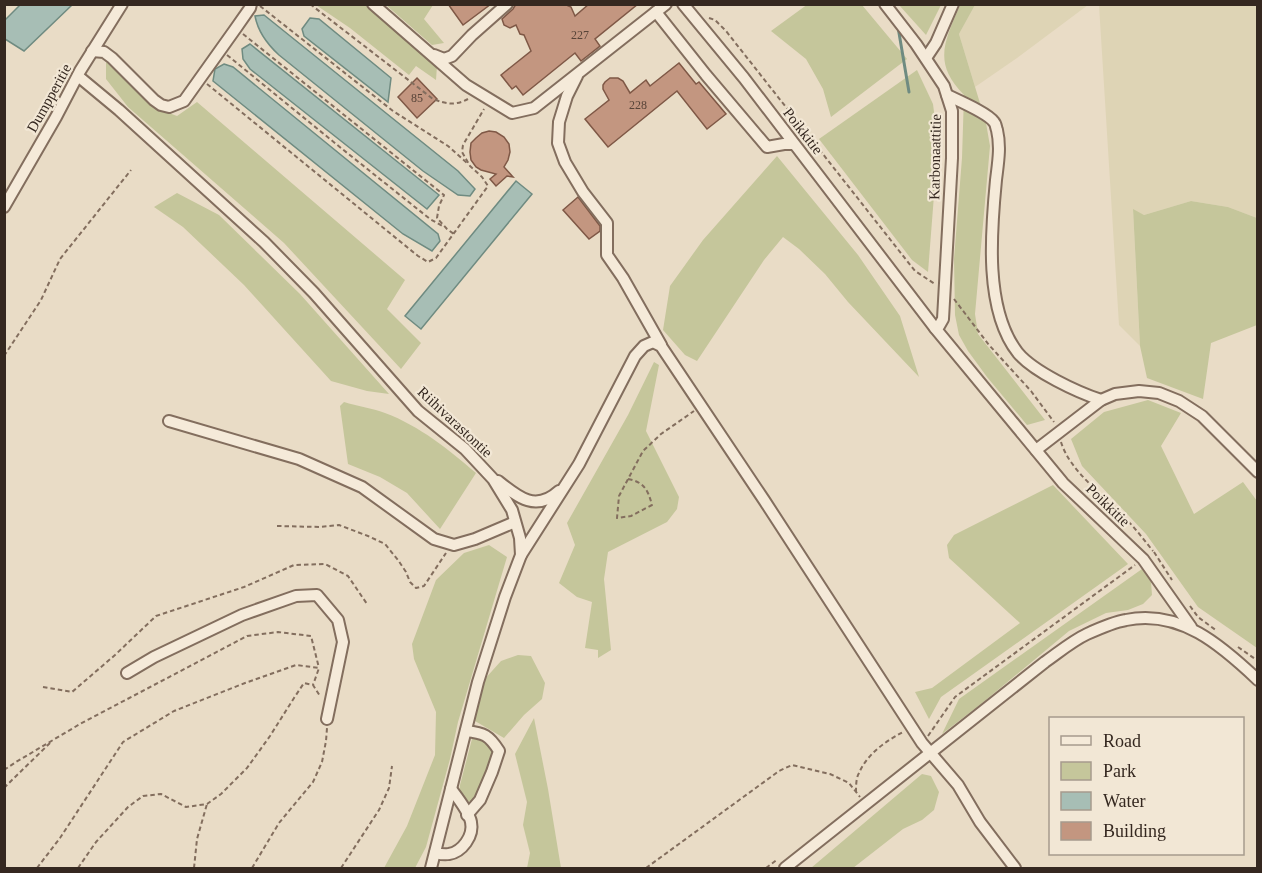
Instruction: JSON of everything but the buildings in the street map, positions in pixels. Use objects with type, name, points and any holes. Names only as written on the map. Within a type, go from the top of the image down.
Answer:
[{"type":"street","name":"Dumpperitie","points":[[4,207],[92,51],[122,4]]},
{"type":"street","points":[[92,51],[104,52],[154,100],[169,107],[184,101],[251,4]]},
{"type":"street","points":[[373,4],[466,85],[512,113],[534,108],[666,4]]},
{"type":"street","points":[[431,54],[444,59],[452,56],[507,4]]},
{"type":"street","name":"Poikkitie","points":[[683,4],[744,78],[935,328],[1063,483],[1143,559],[1191,627]]},
{"type":"street","name":"Karbonaattitie","points":[[885,4],[944,86],[952,111],[952,158],[943,319],[935,328]]},
{"type":"street","points":[[926,58],[936,43],[953,4]]},
{"type":"street","points":[[656,12],[767,147],[793,144]]},
{"type":"street","points":[[579,73],[567,96],[559,122],[558,143],[565,162],[583,192],[607,223],[607,255],[623,278],[661,346],[771,510],[912,729],[958,785],[980,822],[1016,868]]},
{"type":"street","name":"Riihivarastontie","points":[[78,76],[119,110],[264,242],[314,293],[418,411],[465,449],[482,467],[493,479],[512,510],[520,538],[521,555]]},
{"type":"street","points":[[947,95],[978,110],[994,122],[1000,142],[992,253],[994,289],[1002,324],[1018,353],[1039,372],[1101,400]]},
{"type":"street","points":[[431,868],[480,676],[521,555],[579,464],[635,356],[644,346],[653,342],[661,346]]},
{"type":"street","points":[[1036,450],[1101,400],[1115,394],[1139,391],[1159,393],[1179,401],[1202,416],[1257,472]]},
{"type":"street","points":[[169,422],[300,459],[362,487],[434,539],[454,544],[476,539],[515,522]]},
{"type":"street","points":[[482,467],[524,500],[540,503],[554,496],[565,486]]},
{"type":"street","points":[[127,673],[242,615],[296,596],[317,595],[338,620],[343,642],[327,719]]},
{"type":"street","points":[[785,868],[1045,662],[1085,635],[1125,620],[1161,618],[1191,627],[1223,649],[1257,680]]},
{"type":"street","points":[[466,731],[488,735],[500,750],[480,800],[467,815]]},
{"type":"street","points":[[435,853],[446,855],[457,852],[467,841],[470,832],[471,821],[451,789]]},
{"type":"path","points":[[200,78],[418,256],[428,262],[436,258],[488,186],[482,177],[448,146],[393,111],[259,4]]},
{"type":"path","points":[[310,4],[434,99],[446,104],[460,104],[485,96]]},
{"type":"path","points":[[698,23],[706,17],[715,20],[726,31],[915,271],[929,279],[956,301],[989,345],[1031,391],[1056,425],[1065,453],[1080,473],[1128,520],[1153,551]]},
{"type":"path","points":[[236,28],[444,195],[437,218],[447,229]]},
{"type":"path","points":[[221,50],[430,219],[454,234]]},
{"type":"path","points":[[470,166],[462,152],[463,145],[485,96]]},
{"type":"path","points":[[4,356],[41,300],[60,259],[131,170]]},
{"type":"path","points":[[628,479],[637,481],[648,491],[652,505],[631,516],[617,518],[619,496],[628,479],[643,451],[662,434],[702,406]]},
{"type":"path","points":[[277,526],[339,525],[368,536],[385,544],[416,588],[424,586],[454,544]]},
{"type":"path","points":[[43,687],[72,692],[115,656],[156,616],[244,588],[294,565],[325,564],[348,576],[367,604]]},
{"type":"path","points":[[4,770],[80,724],[248,636],[278,632],[311,636],[319,668],[313,685]]},
{"type":"path","points":[[37,868],[60,838],[123,742],[174,711],[245,683],[296,665],[319,668]]},
{"type":"path","points":[[78,868],[96,842],[128,807],[143,796],[161,794],[186,807],[207,804],[221,794],[247,768],[304,683],[313,685],[321,697]]},
{"type":"path","points":[[252,868],[279,823],[313,782],[322,762],[327,719]]},
{"type":"path","points":[[856,792],[858,774],[868,758],[888,740],[912,729]]},
{"type":"path","points":[[4,788],[54,739]]},
{"type":"path","points":[[646,868],[779,771],[792,765],[830,774],[849,783],[866,804]]},
{"type":"path","points":[[341,868],[379,810],[389,788],[392,766]]},
{"type":"path","points":[[194,868],[196,839],[207,804]]},
{"type":"shaded area","points":[[975,5],[1088,5],[975,87],[959,34]]},
{"type":"shaded area","points":[[1099,5],[1257,5],[1257,218],[1228,207],[1191,201],[1144,215],[1133,210],[1140,346],[1119,325]]},
{"type":"green space","points":[[808,4],[862,5],[907,59],[831,117],[823,89],[806,59],[771,31]]},
{"type":"green space","points":[[316,5],[368,5],[437,66],[436,80],[416,66],[409,75],[350,28]]},
{"type":"green space","points":[[386,5],[433,5],[424,19],[444,43],[432,45]]},
{"type":"green space","points":[[899,5],[941,5],[926,35]]},
{"type":"green space","points":[[960,5],[975,5],[959,34],[986,123],[990,146],[975,314],[978,334],[1045,420],[1027,425],[968,351],[959,335],[955,315],[954,259],[962,158],[964,95],[948,72],[944,52]]},
{"type":"green space","points":[[106,62],[156,108],[177,116],[197,102],[405,280],[387,309],[421,343],[401,369],[284,243],[128,107],[106,79]]},
{"type":"green space","points":[[917,70],[933,104],[938,144],[928,272],[912,260],[819,139]]},
{"type":"green space","points":[[777,156],[858,255],[900,316],[919,377],[848,302],[825,274],[783,237],[764,260],[697,361],[685,355],[663,330],[670,286],[703,240]]},
{"type":"green space","points":[[177,193],[219,215],[300,294],[389,394],[367,391],[331,381],[244,285],[183,227],[154,207]]},
{"type":"green space","points":[[1191,201],[1228,207],[1257,218],[1257,325],[1211,343],[1203,399],[1147,378],[1140,346],[1133,209],[1144,215]]},
{"type":"green space","points":[[654,362],[659,365],[646,431],[679,497],[677,509],[667,522],[608,552],[604,579],[611,650],[598,658],[598,650],[585,648],[592,602],[577,597],[559,583],[575,545],[567,523],[628,415]]},
{"type":"green space","points":[[1148,400],[1181,413],[1161,446],[1194,514],[1243,482],[1257,501],[1257,648],[1198,607],[1146,534],[1082,466],[1071,439],[1104,412]]},
{"type":"green space","points":[[344,402],[398,418],[445,447],[476,473],[440,529],[407,493],[380,477],[348,464],[340,406]]},
{"type":"green space","points":[[1053,485],[1128,564],[941,697],[929,719],[915,692],[932,688],[1020,623],[949,558],[947,545],[954,535]]},
{"type":"green space","points":[[489,545],[507,557],[458,722],[426,847],[415,868],[384,868],[407,826],[435,755],[436,712],[414,659],[412,644],[436,580],[464,553]]},
{"type":"green space","points":[[1142,569],[1151,582],[1152,595],[1143,604],[1128,610],[1106,613],[1069,631],[942,734],[959,699]]},
{"type":"green space","points":[[518,655],[531,656],[545,683],[542,699],[504,738],[475,721],[483,681],[501,661]]},
{"type":"green space","points":[[534,718],[561,868],[527,868],[530,853],[523,825],[527,802],[515,754]]},
{"type":"green space","points":[[483,737],[494,748],[491,762],[472,801],[466,802],[459,794],[472,739]]},
{"type":"green space","points":[[922,774],[931,776],[939,792],[934,810],[922,820],[903,829],[853,868],[811,868]]},
{"type":"water","points":[[20,5],[72,5],[24,51],[5,39],[5,20]]},
{"type":"water","points":[[264,15],[458,171],[475,189],[470,196],[458,195],[423,171],[279,55],[267,42],[258,27],[255,16]]},
{"type":"water","points":[[310,18],[319,19],[391,78],[388,102],[304,36],[302,29]]},
{"type":"water","points":[[250,44],[439,195],[427,209],[250,69],[243,59],[242,49]]},
{"type":"water","points":[[224,64],[233,67],[438,234],[440,241],[432,251],[403,234],[213,81],[215,69]]},
{"type":"water","points":[[516,181],[532,194],[421,329],[405,316]]},
{"type":"waterway","points":[[898,27],[909,92]]}]
